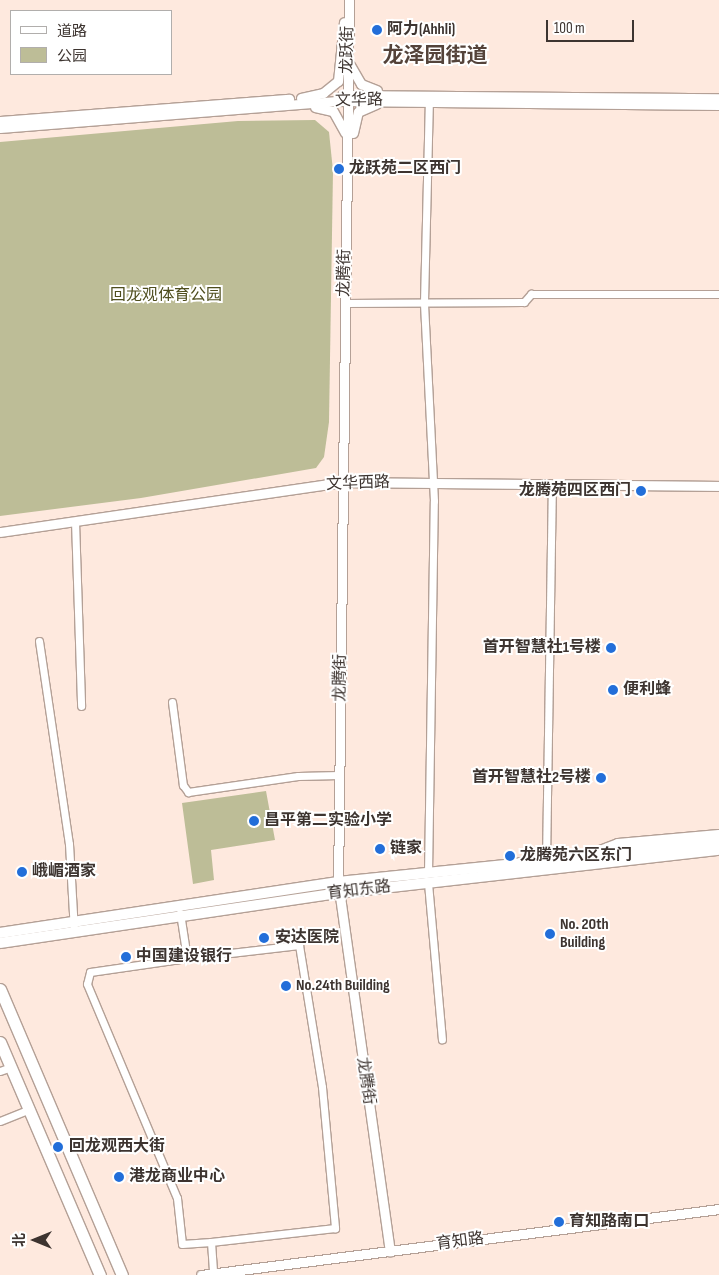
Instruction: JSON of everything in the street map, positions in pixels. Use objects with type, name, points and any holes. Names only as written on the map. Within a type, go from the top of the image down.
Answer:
[{"type":"main road","points":[[584,861],[618,844],[719,835]]},
{"type":"main road","name":"育知东路","points":[[0,943],[74,927],[339,887],[584,861],[719,843]]},
{"type":"main road","name":"育知东路","points":[[428,878],[546,860],[584,861],[719,850]]},
{"type":"main road","points":[[584,861],[620,867],[719,857]]},
{"type":"main road","name":"育知东路","points":[[0,933],[74,927]]},
{"type":"main road","points":[[0,989],[122,1275]]},
{"type":"main road","points":[[0,1042],[5,1069],[29,1109],[100,1275]]},
{"type":"main road","points":[[92,1256],[98,1260],[106,1259],[109,1246]]},
{"type":"street","name":"龙跃街","points":[[347,97],[348,0]]},
{"type":"street","points":[[301,98],[327,91],[340,77],[348,0]]},
{"type":"street","points":[[348,45],[352,70],[363,86],[375,90],[429,98]]},
{"type":"street","name":"文华路","points":[[0,128],[257,107],[347,97]]},
{"type":"street","name":"龙腾街","points":[[347,97],[339,887],[390,1251]]},
{"type":"street","name":"文华路","points":[[0,121],[301,98],[718,102]]},
{"type":"street","points":[[346,177],[353,123],[359,110],[371,104],[429,98]]},
{"type":"street","points":[[429,98],[424,302],[433,482],[428,878],[442,1039]]},
{"type":"street","name":"文华路","points":[[429,98],[686,105],[718,102]]},
{"type":"street","points":[[257,107],[320,107],[331,110],[344,130],[347,160]]},
{"type":"street","points":[[345,303],[524,302],[531,294],[719,294]]},
{"type":"street","name":"文华西路","points":[[0,532],[343,482],[717,487]]},
{"type":"street","points":[[546,860],[552,484]]},
{"type":"street","points":[[75,521],[81,706]]},
{"type":"street","points":[[39,641],[69,844],[74,927]]},
{"type":"street","points":[[172,702],[184,785],[188,792],[298,776],[339,775]]},
{"type":"street","points":[[180,911],[187,958]]},
{"type":"street","points":[[299,944],[322,1087],[335,1228],[182,1244],[177,1198],[87,984],[90,972],[187,958],[299,944]]},
{"type":"street","points":[[0,1121],[29,1109]]},
{"type":"street","name":"育知路","points":[[201,1275],[717,1210]]},
{"type":"street","points":[[211,1242],[213,1274]]},
{"type":"green space","name":"回龙观体育公园","points":[[315,120],[329,132],[333,171],[329,422],[324,457],[316,468],[141,498],[0,516],[0,142],[238,121]]},
{"type":"green space","points":[[266,791],[275,840],[211,850],[214,880],[193,884],[182,803]]},
{"type":"place","name":"阿力(Ahhli)","points":[[377,30]]},
{"type":"place","name":"龙跃苑二区西门","points":[[339,169]]},
{"type":"place","name":"龙腾苑四区西门","points":[[641,491]]},
{"type":"place","name":"首开智慧社1号楼","points":[[611,648]]},
{"type":"place","name":"便利蜂","points":[[613,690]]},
{"type":"place","name":"首开智慧社2号楼","points":[[601,778]]},
{"type":"place","name":"昌平第二实验小学","points":[[254,821]]},
{"type":"place","name":"链家","points":[[380,849]]},
{"type":"place","name":"龙腾苑六区东门","points":[[510,856]]},
{"type":"place","name":"峨嵋酒家","points":[[22,872]]},
{"type":"place","name":"No. 20th Building","points":[[550,934]]},
{"type":"place","name":"安达医院","points":[[264,938]]},
{"type":"place","name":"中国建设银行","points":[[126,957]]},
{"type":"place","name":"No.24th Building","points":[[286,986]]},
{"type":"place","name":"回龙观西大街","points":[[58,1147]]},
{"type":"place","name":"港龙商业中心","points":[[119,1177]]},
{"type":"place","name":"育知路南口","points":[[559,1222]]},
{"type":"district","name":"龙泽园街道","points":[[435,56]]}]
